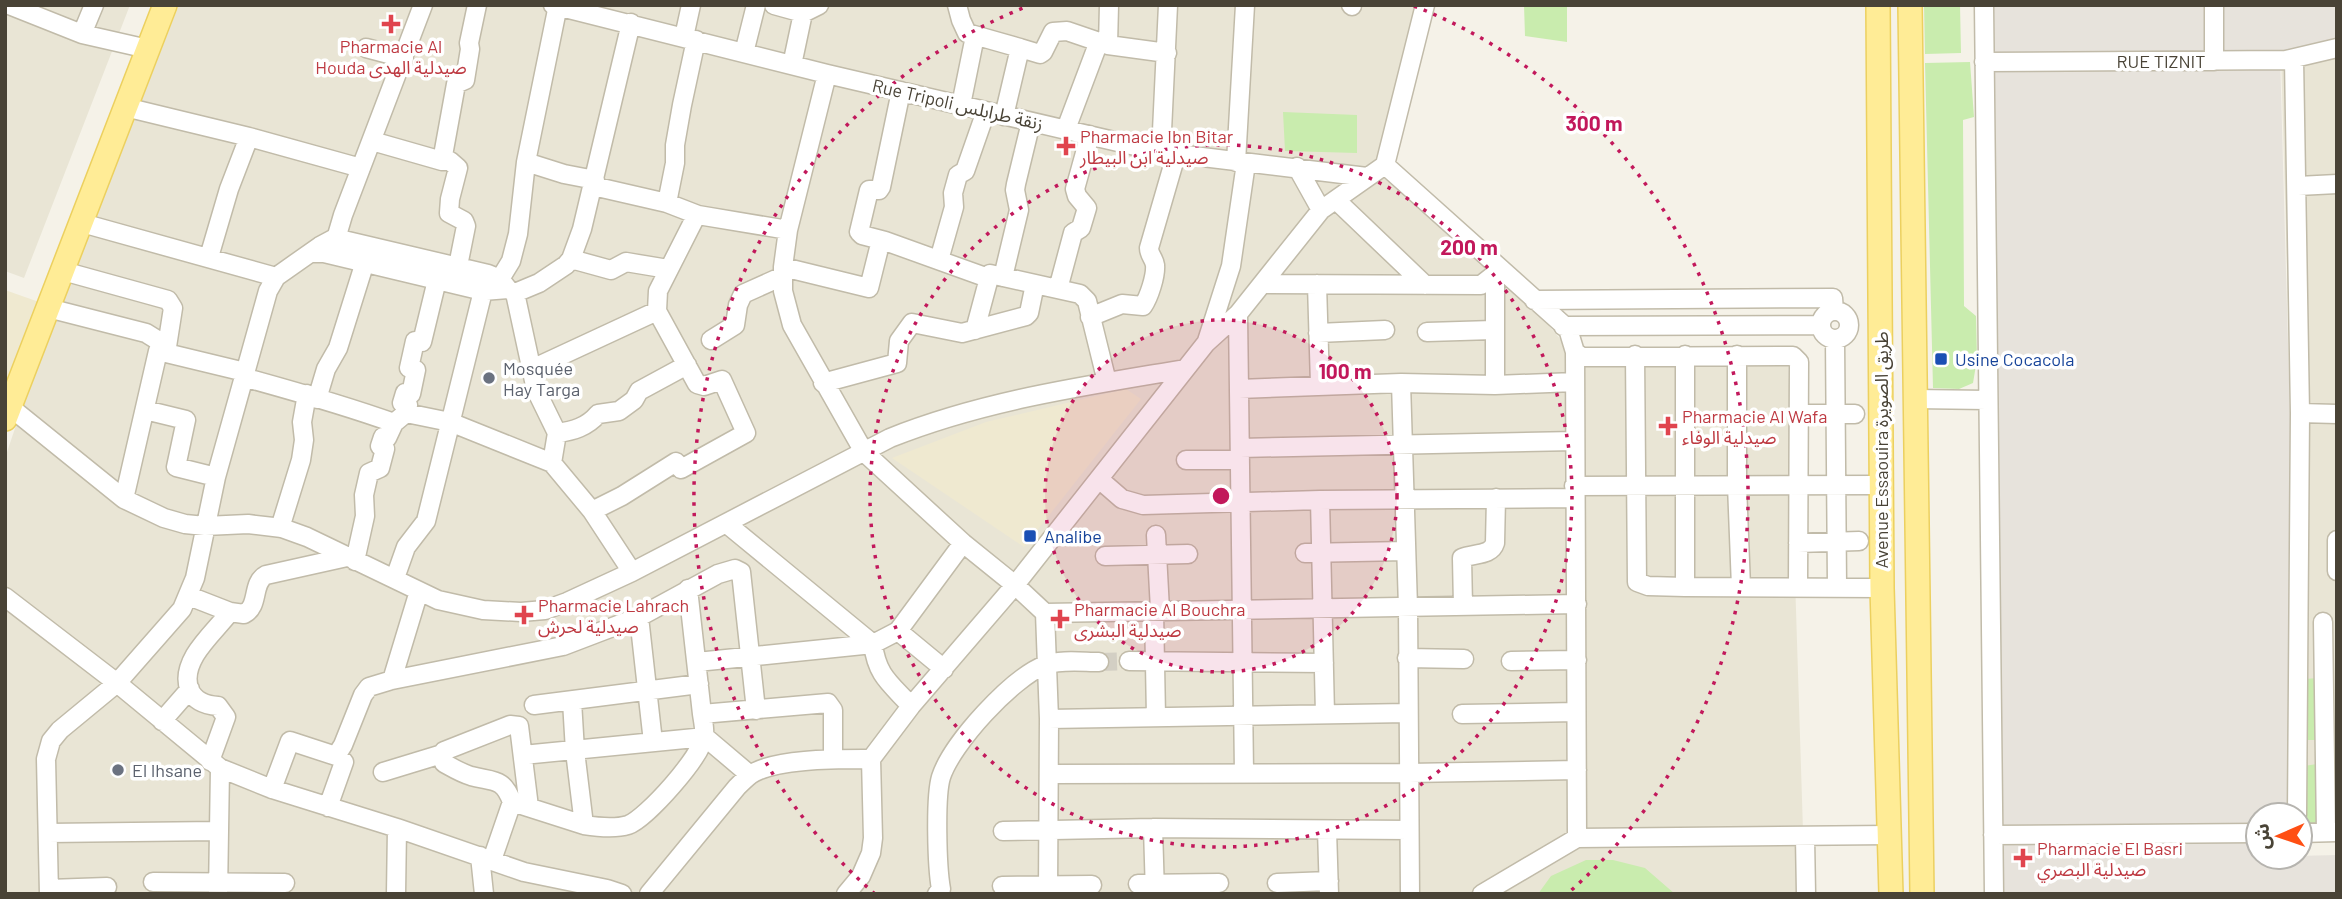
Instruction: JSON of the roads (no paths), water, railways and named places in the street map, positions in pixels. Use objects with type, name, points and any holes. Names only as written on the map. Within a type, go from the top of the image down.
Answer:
[{"type":"main road","points":[[8,413],[165,5]]},
{"type":"main road","name":"Avenue Essaouira طريق الصويرة","points":[[1878,5],[1882,588],[1891,894]]},
{"type":"main road","name":"Avenue Essaouira طريق الصويرة","points":[[1910,5],[1922,894]]},
{"type":"street","points":[[9,5],[38,10],[82,34],[148,49]]},
{"type":"street","points":[[82,34],[94,5]]},
{"type":"street","points":[[333,247],[423,5]]},
{"type":"street","points":[[442,161],[456,84],[465,80],[477,5]]},
{"type":"street","points":[[552,463],[557,433],[536,390],[508,287],[518,234],[526,162],[556,5]]},
{"type":"street","name":"Rue Tripoli زنقة طرابلس","points":[[556,5],[827,74],[1169,153],[1367,177]]},
{"type":"street","points":[[667,203],[675,163],[675,145],[690,38],[691,5]]},
{"type":"street","points":[[744,53],[756,5]]},
{"type":"street","points":[[774,5],[811,9],[792,65]]},
{"type":"street","points":[[957,5],[964,29],[975,36],[1040,54],[1051,34],[1056,31],[1067,31],[1103,45],[1167,53]]},
{"type":"street","points":[[1066,130],[1103,45],[1109,5]]},
{"type":"street","points":[[1090,317],[1122,304],[1143,306],[1147,300],[1155,266],[1148,252],[1169,153],[1168,5]]},
{"type":"street","points":[[1206,343],[1231,266],[1241,162],[1245,5]]},
{"type":"street","points":[[846,894],[860,876],[871,853],[872,759],[911,706],[1016,585],[1206,343],[1238,314],[1321,210],[1385,165],[1424,5]]},
{"type":"street","points":[[1984,5],[1994,894]]},
{"type":"street","points":[[2214,5],[2214,61]]},
{"type":"street","points":[[107,887],[49,891],[46,759],[51,741],[60,730],[117,683],[174,621],[190,596],[216,477],[262,310],[276,277],[311,253],[333,247],[437,280],[483,291],[508,287],[555,273],[571,259],[594,183],[631,23]]},
{"type":"street","points":[[961,105],[975,36]]},
{"type":"street","points":[[366,48],[404,58]]},
{"type":"street","points":[[939,260],[954,207],[953,193],[958,175],[965,171],[995,113],[1020,48]]},
{"type":"street","name":"RUE TIZNIT","points":[[1984,62],[2294,59],[2337,48]]},
{"type":"street","points":[[2294,59],[2301,413],[2298,801]]},
{"type":"street","points":[[827,74],[788,230],[783,271],[785,307],[792,326],[823,383],[864,452],[963,543],[1016,585],[1045,613],[1049,719],[1048,890]]},
{"type":"street","points":[[901,90],[881,187],[879,190],[869,190],[859,232],[995,277],[1084,296],[1107,382]]},
{"type":"street","points":[[125,107],[361,168]]},
{"type":"street","points":[[975,330],[1019,210],[1014,190],[1031,122]]},
{"type":"street","points":[[1058,289],[1073,233],[1081,228],[1087,208],[1076,196],[1075,189],[1090,135]]},
{"type":"street","points":[[209,257],[229,189],[249,137]]},
{"type":"street","points":[[372,141],[450,162],[458,168],[449,212],[464,221],[466,226],[458,266]]},
{"type":"street","points":[[526,162],[667,203],[698,215],[788,230]]},
{"type":"street","points":[[1385,165],[1498,271],[1571,326],[1821,325]]},
{"type":"street","points":[[1297,167],[1321,210]]},
{"type":"street","points":[[2298,186],[2337,184]]},
{"type":"street","points":[[1336,200],[1425,285]]},
{"type":"street","points":[[592,511],[622,496],[676,462],[681,469],[746,433],[722,380],[704,386],[697,384],[657,311],[658,291],[698,215]]},
{"type":"street","points":[[82,223],[276,277]]},
{"type":"street","points":[[711,340],[735,326],[743,295],[783,271],[869,288],[879,248],[885,241]]},
{"type":"street","points":[[333,247],[378,261],[458,266],[508,287]]},
{"type":"street","points":[[571,259],[611,270],[626,262],[668,269]]},
{"type":"street","points":[[280,528],[301,460],[304,440],[302,422],[378,261]]},
{"type":"street","points":[[63,271],[168,300],[173,308],[167,349]]},
{"type":"street","points":[[1262,284],[1480,285],[1498,271]]},
{"type":"street","points":[[1494,385],[1493,330],[1498,271]]},
{"type":"street","points":[[351,559],[365,516],[364,495],[369,473],[380,468],[385,449],[380,446],[383,438],[387,438],[408,405],[402,403],[405,393],[411,394],[416,370],[409,368],[415,341],[422,342],[437,280]]},
{"type":"street","points":[[823,383],[897,363],[899,341],[912,323],[959,333],[1028,315],[1035,284]]},
{"type":"street","points":[[1317,284],[1320,385]]},
{"type":"street","points":[[395,578],[406,547],[426,521],[483,291]]},
{"type":"street","points":[[1534,300],[1833,298],[1834,311]]},
{"type":"street","points":[[1643,299],[1635,485],[1635,579],[1640,584],[1685,587],[1882,588]]},
{"type":"street","points":[[1704,299],[1706,355]]},
{"type":"street","points":[[1760,299],[1762,356]]},
{"type":"street","points":[[1577,838],[1574,492],[1575,382],[1578,355],[1568,329],[1579,300]]},
{"type":"street","points":[[48,308],[146,334],[167,349],[312,397],[400,418],[450,422],[552,463],[592,511],[632,572]]},
{"type":"street","points":[[531,369],[657,311]]},
{"type":"street","points":[[1834,311],[1845,314],[1849,324],[1845,335],[1835,339],[1828,337],[1821,325],[1825,315],[1834,311]]},
{"type":"street","points":[[1238,314],[1244,773]]},
{"type":"street","points":[[1318,333],[1385,330]]},
{"type":"street","points":[[1427,332],[1493,330]]},
{"type":"street","points":[[1835,339],[1837,586]]},
{"type":"street","points":[[124,499],[158,351],[167,349]]},
{"type":"street","points":[[1578,355],[1793,356],[1797,359],[1798,587]]},
{"type":"street","points":[[1685,355],[1685,587]]},
{"type":"street","points":[[1737,355],[1737,485],[1741,587]]},
{"type":"street","points":[[557,433],[575,430],[592,421],[598,414],[619,411],[634,400],[639,391],[687,365]]},
{"type":"street","points":[[8,413],[124,499],[164,518],[205,526],[248,524],[280,528],[307,537],[438,600],[483,610],[521,612],[545,610],[567,603],[727,524],[890,438],[961,413],[1107,382],[1185,369]]},
{"type":"street","points":[[1239,388],[1401,383],[1494,385],[1575,382]]},
{"type":"street","points":[[1401,383],[1408,607],[1410,894]]},
{"type":"street","points":[[1915,399],[1987,400]]},
{"type":"street","points":[[145,410],[186,420],[176,467],[216,477]]},
{"type":"street","points":[[2301,413],[2337,414]]},
{"type":"street","points":[[1799,414],[1855,414]]},
{"type":"street","points":[[1186,460],[1404,444],[1575,441]]},
{"type":"street","points":[[1099,479],[1122,499],[1137,504],[1496,498],[1635,485],[1881,485]]},
{"type":"street","points":[[1463,606],[1462,558],[1489,552],[1493,548],[1496,498]]},
{"type":"street","points":[[1320,500],[1313,553],[1323,608],[1325,714]]},
{"type":"street","points":[[727,524],[873,644],[876,662],[882,675],[911,706]]},
{"type":"street","points":[[1156,535],[1156,717]]},
{"type":"street","points":[[2337,540],[2337,571]]},
{"type":"street","points":[[1798,543],[1859,541]]},
{"type":"street","points":[[696,662],[873,644],[898,631],[963,543]]},
{"type":"street","points":[[739,570],[752,544]]},
{"type":"street","points":[[1313,553],[1405,551]]},
{"type":"street","points":[[1105,556],[1188,554]]},
{"type":"street","points":[[190,596],[230,612],[244,614],[249,611],[258,582],[266,575],[351,559]]},
{"type":"street","points":[[272,789],[288,742],[335,757],[369,687],[563,646],[639,617],[718,573],[739,570]]},
{"type":"street","points":[[739,570],[757,710]]},
{"type":"street","points":[[442,754],[444,763],[460,771],[500,782],[521,804],[584,825],[632,824],[674,785],[705,737],[688,589]]},
{"type":"street","points":[[392,680],[419,592]]},
{"type":"street","points":[[5,597],[117,683],[215,765],[272,789],[524,872],[575,888],[622,894]]},
{"type":"street","points":[[1045,613],[1577,604]]},
{"type":"street","points":[[218,888],[215,765],[226,717],[218,706],[199,702],[193,696],[190,689],[191,664],[196,653],[230,612]]},
{"type":"street","points":[[639,617],[653,742]]},
{"type":"street","points":[[2299,622],[2330,622],[2332,832],[2314,832]]},
{"type":"street","points":[[898,631],[944,668]]},
{"type":"street","points":[[1407,658],[1464,659]]},
{"type":"street","points":[[1511,661],[1577,660]]},
{"type":"street","points":[[1129,661],[1324,663]]},
{"type":"street","points":[[939,892],[938,790],[942,774],[958,747],[1004,692],[1026,675],[1048,663],[1099,662]]},
{"type":"street","points":[[534,705],[699,684]]},
{"type":"street","points":[[162,721],[190,689]]},
{"type":"street","points":[[572,701],[584,825]]},
{"type":"street","points":[[702,714],[828,703],[833,710],[833,759]]},
{"type":"street","points":[[1462,714],[1576,712]]},
{"type":"street","points":[[1049,719],[1408,713]]},
{"type":"street","points":[[383,772],[442,754],[515,725],[521,731],[521,804],[486,858],[484,894]]},
{"type":"street","points":[[523,755],[705,737],[750,775]]},
{"type":"street","points":[[649,894],[737,787],[750,775],[778,765],[833,759],[872,759]]},
{"type":"street","points":[[2299,760],[2331,760]]},
{"type":"street","points":[[328,807],[344,762]]},
{"type":"street","points":[[1049,774],[1577,770]]},
{"type":"street","points":[[396,894],[397,828]]},
{"type":"street","points":[[1003,831],[1153,828],[1409,830]]},
{"type":"street","points":[[1153,828],[1149,887],[1219,883]]},
{"type":"street","points":[[1277,883],[1329,887],[1328,830]]},
{"type":"street","points":[[48,833],[218,831]]},
{"type":"street","points":[[1993,835],[2244,833]]},
{"type":"street","points":[[1482,894],[1577,838],[1890,835]]},
{"type":"street","points":[[1805,837],[1805,894]]},
{"type":"street","points":[[153,882],[218,888],[285,883]]},
{"type":"street","points":[[1002,886],[1048,890],[1092,885]]},
{"type":"tunnel","points":[[1099,662],[1129,661]]},
{"type":"place","name":"Pharmacie Al Houda صيدلية الهدى","points":[[391,24]]},
{"type":"place","name":"Pharmacie Ibn Bitar صيدلية ابن البيطار","points":[[1066,146]]},
{"type":"place","name":"Usine Cocacola","points":[[1941,359]]},
{"type":"place","name":"Mosquée Hay Targa","points":[[489,378]]},
{"type":"place","name":"Pharmacie Al Wafa صيدلية الوفاء","points":[[1668,426]]},
{"type":"place","name":"Analibe","points":[[1030,536]]},
{"type":"place","name":"Pharmacie Lahrach صيدلية لحرش","points":[[524,615]]},
{"type":"place","name":"Pharmacie Al Bouchra صيدلية البشرى","points":[[1060,619]]},
{"type":"place","name":"El Ihsane","points":[[118,770]]},
{"type":"place","name":"Pharmacie El Basri صيدلية البصري","points":[[2023,858]]}]
